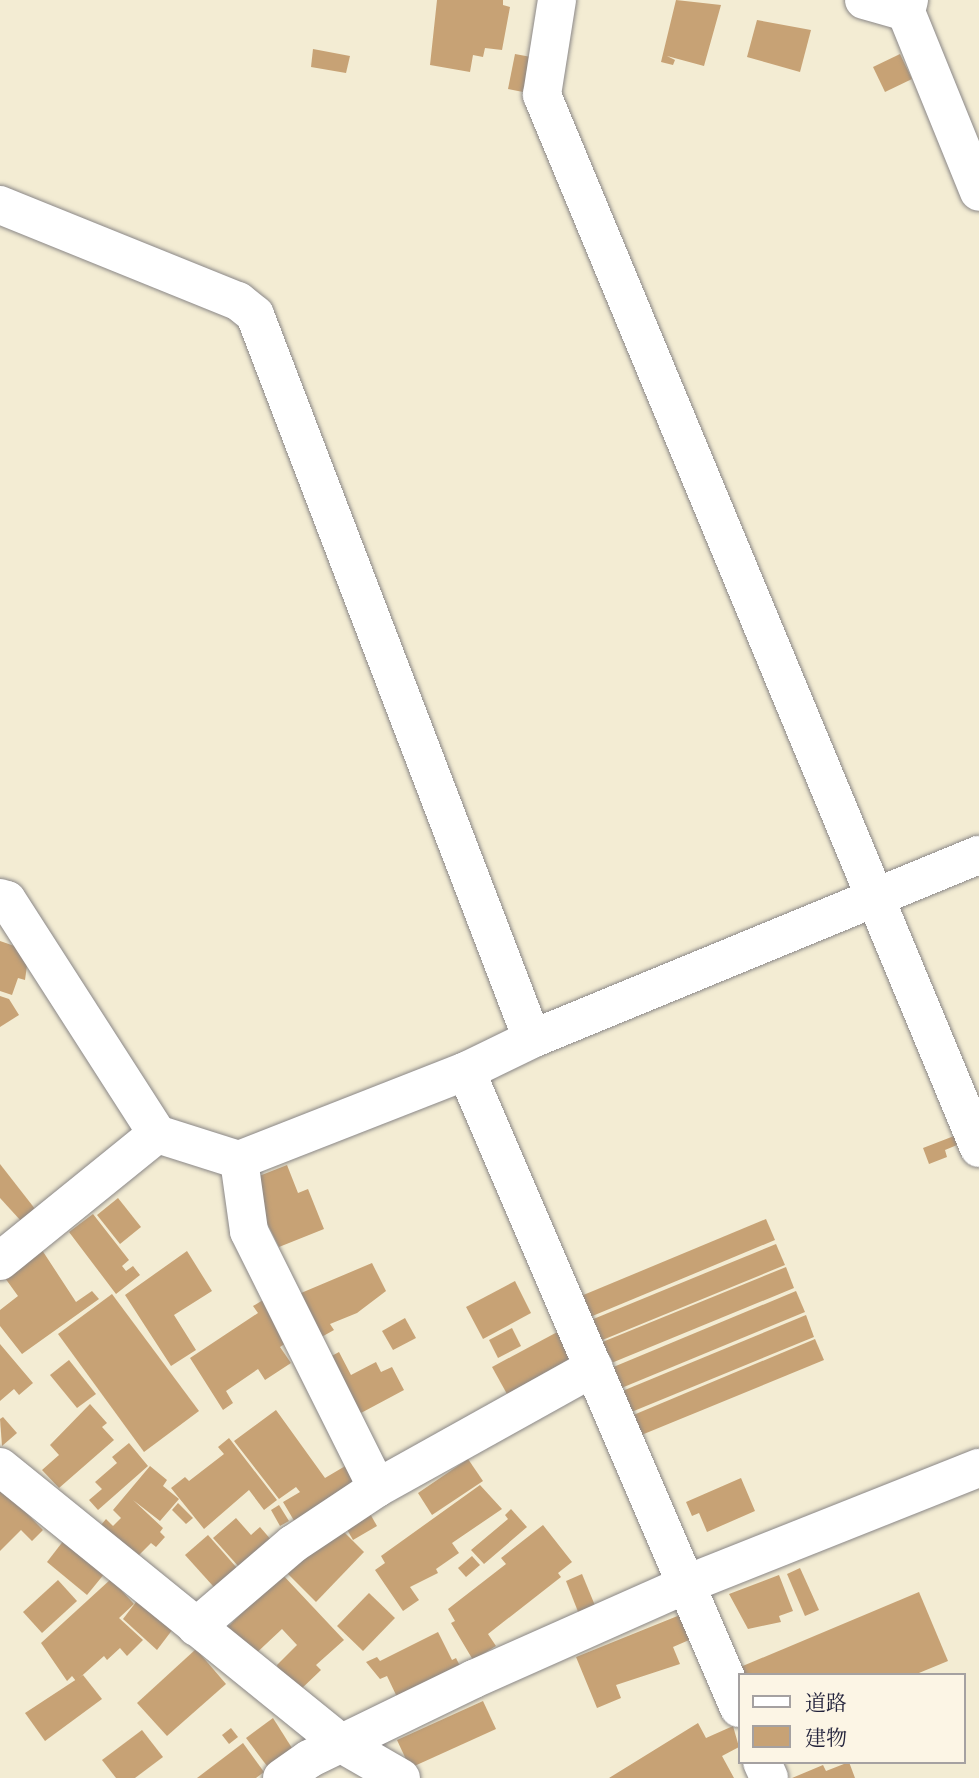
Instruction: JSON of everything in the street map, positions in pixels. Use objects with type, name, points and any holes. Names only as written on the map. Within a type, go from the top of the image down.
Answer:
[{"type":"street","points":[[557,0],[542,95],[979,1148]]},
{"type":"street","points":[[864,0],[907,6],[979,192]]},
{"type":"street","points":[[0,205],[238,301],[255,315],[532,1039]]},
{"type":"street","points":[[0,898],[7,900],[157,1134],[239,1160],[466,1071],[532,1039],[979,855]]},
{"type":"street","points":[[466,1071],[738,1706]]},
{"type":"street","points":[[0,1261],[157,1134]]},
{"type":"street","points":[[239,1160],[248,1231],[377,1488]]},
{"type":"street","points":[[196,1627],[293,1544],[377,1488],[594,1367]]},
{"type":"street","points":[[0,1467],[342,1744],[401,1778]]},
{"type":"street","points":[[282,1778],[309,1759],[474,1679],[687,1584],[979,1468]]},
{"type":"building","points":[[437,0],[503,0],[503,5],[510,7],[502,50],[485,48],[483,57],[473,55],[470,72],[430,65]]},
{"type":"building","points":[[676,0],[721,5],[704,66],[667,56],[675,60],[673,65],[661,62]]},
{"type":"building","points":[[757,20],[811,30],[800,72],[747,57]]},
{"type":"building","points":[[313,49],[350,56],[346,73],[311,67]]},
{"type":"building","points":[[515,54],[531,57],[523,92],[508,89]]},
{"type":"building","points":[[900,54],[912,79],[885,92],[873,67]]},
{"type":"building","points":[[0,941],[29,951],[25,980],[18,978],[12,995],[0,991]]},
{"type":"building","points":[[0,996],[9,999],[19,1015],[0,1027]]},
{"type":"building","points":[[954,1136],[957,1145],[945,1150],[947,1157],[929,1164],[923,1148]]},
{"type":"building","points":[[0,1164],[46,1223],[32,1233],[0,1198]]},
{"type":"building","points":[[287,1165],[298,1193],[308,1189],[324,1229],[279,1247],[246,1181]]},
{"type":"building","points":[[118,1198],[141,1227],[120,1244],[97,1215]]},
{"type":"building","points":[[93,1214],[129,1260],[122,1266],[126,1271],[133,1266],[140,1275],[116,1294],[69,1232]]},
{"type":"building","points":[[766,1219],[775,1240],[590,1317],[581,1296]]},
{"type":"building","points":[[776,1244],[785,1265],[600,1341],[591,1320]]},
{"type":"building","points":[[42,1250],[76,1302],[92,1291],[99,1299],[22,1354],[0,1326],[0,1310],[18,1296],[5,1278]]},
{"type":"building","points":[[187,1251],[212,1291],[174,1315],[196,1350],[171,1366],[125,1295]]},
{"type":"building","points":[[372,1263],[386,1291],[357,1313],[330,1324],[334,1330],[309,1344],[294,1296]]},
{"type":"building","points":[[786,1267],[794,1288],[609,1364],[600,1343]]},
{"type":"building","points":[[515,1281],[531,1313],[483,1339],[466,1307]]},
{"type":"building","points":[[796,1291],[805,1312],[619,1389],[611,1368]]},
{"type":"building","points":[[112,1294],[199,1411],[144,1452],[58,1334]]},
{"type":"building","points":[[268,1297],[290,1340],[280,1347],[291,1363],[265,1380],[258,1369],[226,1391],[233,1403],[223,1410],[190,1358],[258,1313],[253,1306]]},
{"type":"building","points":[[806,1315],[814,1337],[629,1413],[620,1392]]},
{"type":"building","points":[[405,1318],[416,1338],[393,1350],[382,1331]]},
{"type":"building","points":[[512,1328],[521,1346],[498,1358],[489,1340]]},
{"type":"building","points":[[561,1330],[575,1356],[507,1394],[492,1367]]},
{"type":"building","points":[[815,1339],[824,1360],[639,1436],[631,1416]]},
{"type":"building","points":[[0,1344],[33,1383],[19,1395],[14,1389],[0,1401]]},
{"type":"building","points":[[339,1352],[351,1375],[376,1362],[381,1372],[392,1367],[404,1390],[346,1421],[317,1364]]},
{"type":"building","points":[[69,1360],[96,1394],[77,1408],[50,1375]]},
{"type":"building","points":[[90,1404],[107,1423],[102,1427],[114,1440],[59,1488],[42,1470],[59,1455],[50,1445]]},
{"type":"building","points":[[276,1410],[325,1478],[352,1462],[367,1489],[299,1529],[283,1502],[300,1492],[296,1487],[279,1499],[234,1441]]},
{"type":"building","points":[[3,1417],[17,1433],[2,1446],[0,1419]]},
{"type":"building","points":[[229,1438],[277,1500],[264,1510],[249,1490],[204,1529],[171,1488],[185,1477],[189,1481],[224,1454],[218,1447]]},
{"type":"building","points":[[129,1443],[148,1466],[98,1510],[89,1500],[102,1489],[95,1482],[117,1463],[112,1457]]},
{"type":"building","points":[[468,1459],[483,1481],[432,1515],[418,1493]]},
{"type":"building","points":[[150,1466],[167,1480],[163,1486],[179,1499],[160,1521],[133,1500],[163,1528],[160,1532],[165,1537],[156,1547],[151,1543],[138,1556],[96,1531],[106,1519],[113,1526],[121,1518],[113,1510]]},
{"type":"building","points":[[741,1478],[755,1511],[707,1532],[699,1513],[692,1516],[686,1502]]},
{"type":"building","points":[[480,1485],[502,1509],[452,1543],[459,1553],[436,1569],[438,1573],[410,1587],[419,1600],[403,1611],[375,1570],[385,1563],[381,1556]]},
{"type":"building","points":[[0,1486],[43,1530],[32,1541],[21,1530],[0,1551]]},
{"type":"building","points":[[178,1503],[193,1518],[186,1524],[172,1510]]},
{"type":"building","points":[[279,1505],[289,1521],[280,1526],[271,1510]]},
{"type":"building","points":[[511,1509],[527,1527],[484,1564],[471,1550],[508,1519],[505,1515]]},
{"type":"building","points":[[369,1512],[377,1526],[353,1540],[345,1526]]},
{"type":"building","points":[[236,1518],[251,1535],[260,1527],[279,1549],[247,1576],[213,1538]]},
{"type":"building","points":[[543,1525],[572,1562],[558,1573],[561,1577],[488,1634],[496,1646],[473,1660],[451,1623],[455,1621],[448,1609],[506,1564],[501,1558]]},
{"type":"building","points":[[340,1528],[364,1552],[316,1602],[287,1573]]},
{"type":"building","points":[[208,1535],[244,1576],[222,1596],[185,1555]]},
{"type":"building","points":[[64,1540],[105,1573],[87,1595],[47,1562]]},
{"type":"building","points":[[472,1556],[480,1565],[466,1577],[458,1568]]},
{"type":"building","points":[[800,1568],[819,1610],[805,1616],[787,1574]]},
{"type":"building","points":[[281,1573],[344,1640],[316,1665],[321,1670],[298,1692],[278,1671],[277,1665],[297,1645],[282,1629],[249,1660],[223,1632]]},
{"type":"building","points":[[582,1574],[601,1620],[584,1627],[566,1581]]},
{"type":"building","points":[[779,1575],[793,1611],[779,1616],[781,1622],[748,1629],[729,1594]]},
{"type":"building","points":[[111,1579],[134,1604],[119,1618],[143,1640],[127,1656],[120,1648],[107,1660],[104,1656],[76,1681],[72,1676],[67,1681],[41,1643]]},
{"type":"building","points":[[58,1580],[77,1601],[42,1633],[23,1612]]},
{"type":"building","points":[[919,1592],[948,1661],[919,1673],[739,1673],[738,1668]]},
{"type":"building","points":[[369,1593],[395,1618],[363,1651],[337,1626]]},
{"type":"building","points":[[139,1598],[176,1625],[157,1650],[123,1619]]},
{"type":"building","points":[[680,1615],[696,1637],[673,1647],[680,1664],[616,1685],[621,1698],[597,1708],[576,1657]]},
{"type":"building","points":[[438,1632],[452,1660],[456,1658],[460,1666],[397,1697],[387,1676],[380,1679],[366,1662],[377,1657],[380,1661]]},
{"type":"building","points":[[196,1649],[226,1684],[167,1736],[137,1703]]},
{"type":"building","points":[[83,1675],[102,1699],[45,1741],[25,1713]]},
{"type":"building","points":[[483,1701],[496,1729],[410,1768],[397,1740]]},
{"type":"building","points":[[273,1718],[297,1756],[273,1774],[246,1738]]},
{"type":"building","points":[[698,1723],[706,1738],[733,1726],[738,1748],[722,1756],[734,1778],[609,1778]]},
{"type":"building","points":[[231,1728],[238,1737],[229,1744],[222,1735]]},
{"type":"building","points":[[142,1730],[163,1757],[135,1778],[116,1778],[102,1760]]},
{"type":"building","points":[[243,1743],[264,1772],[256,1778],[197,1778]]},
{"type":"building","points":[[850,1764],[855,1778],[792,1778],[823,1765],[826,1771]]}]
